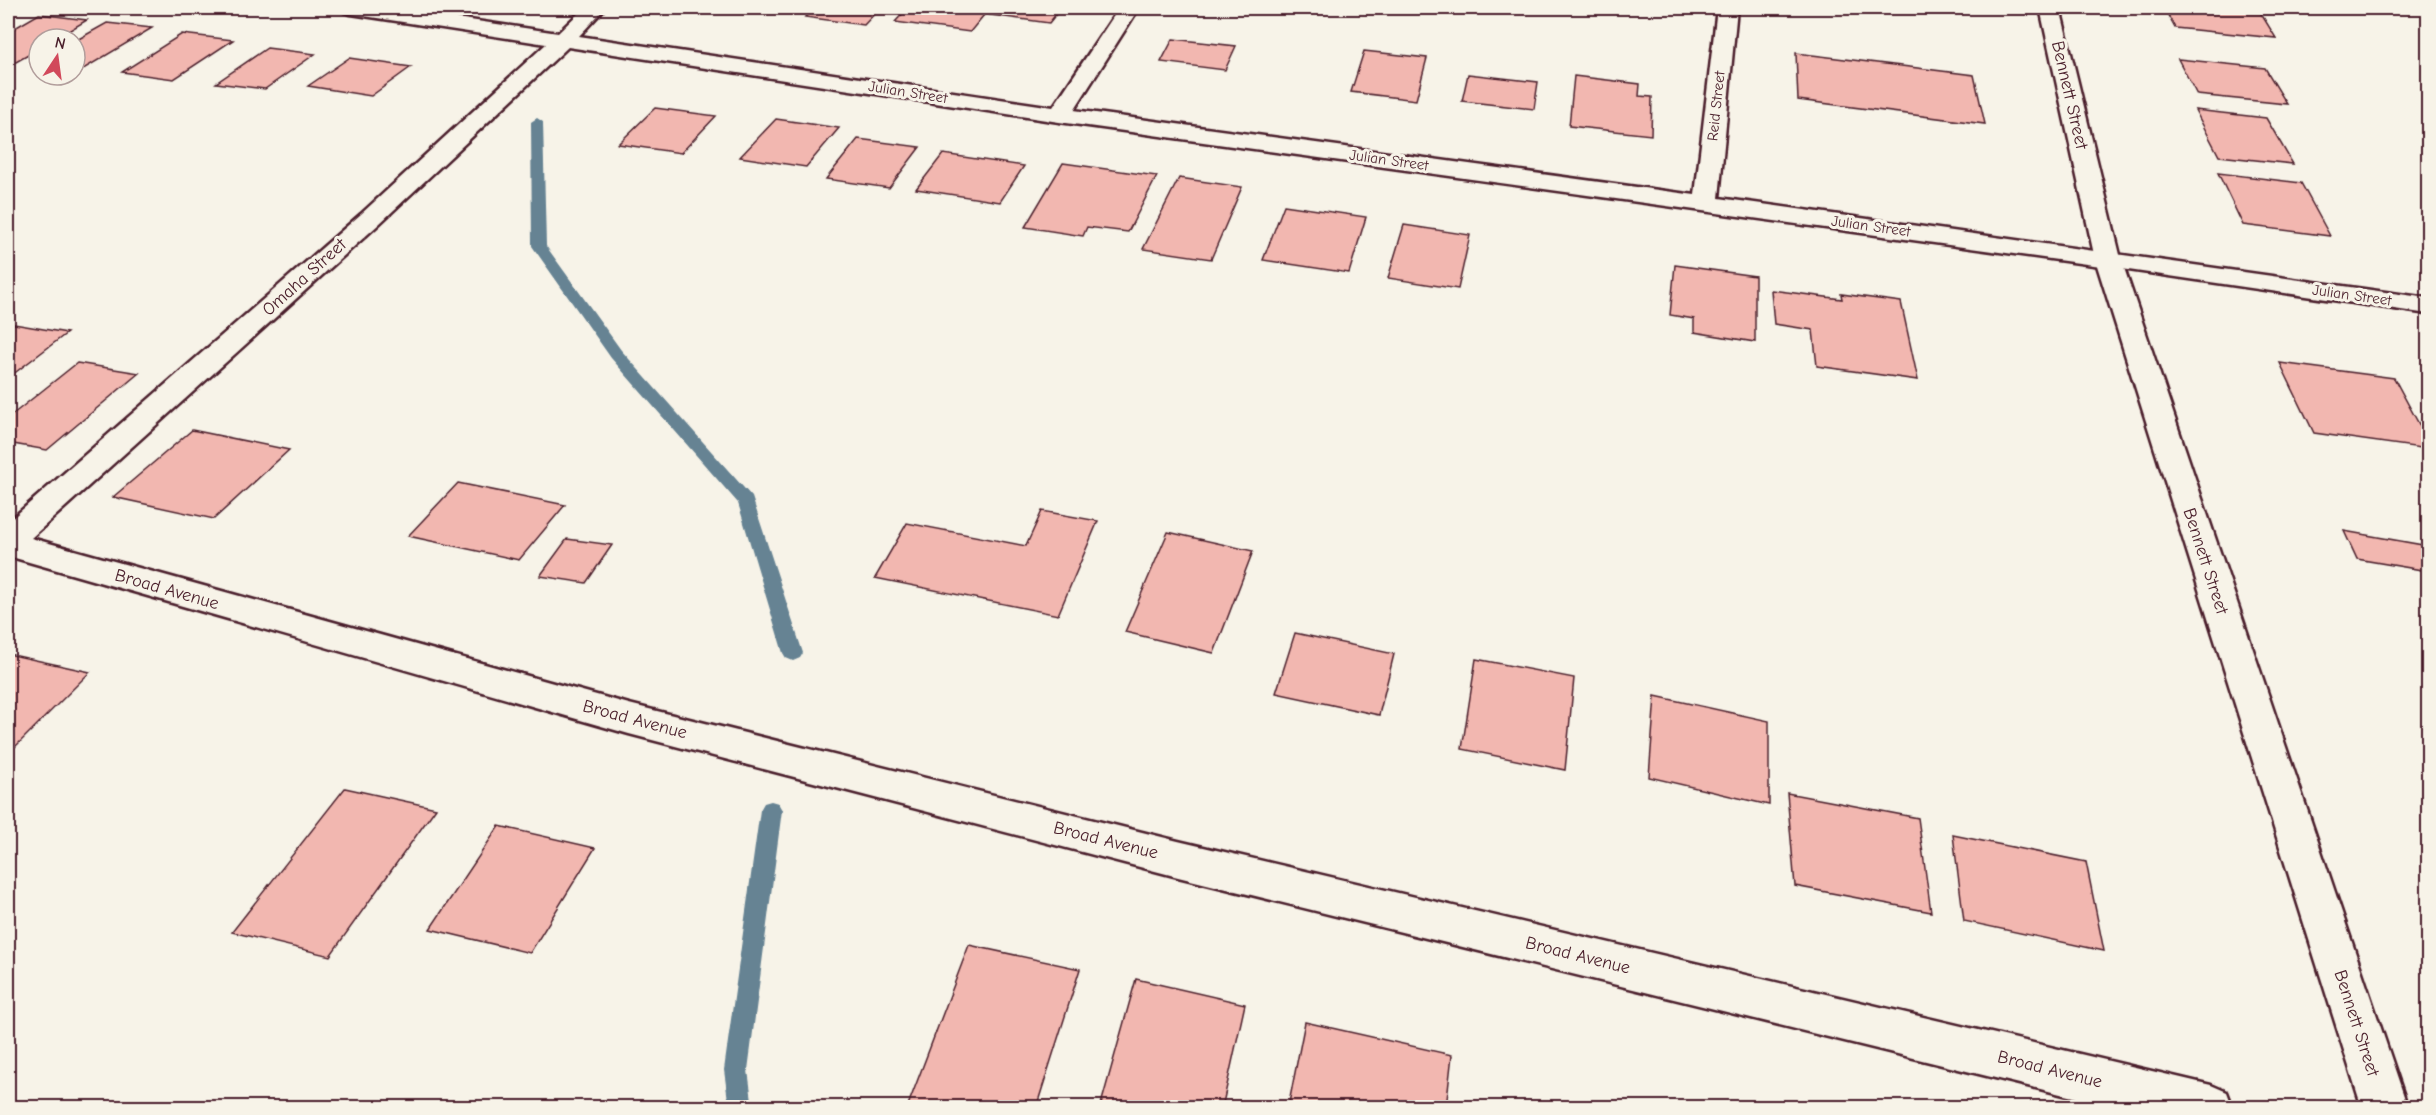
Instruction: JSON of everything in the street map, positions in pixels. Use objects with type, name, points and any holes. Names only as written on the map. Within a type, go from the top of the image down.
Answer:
[{"type":"street","name":"Julian Street","points":[[351,8],[1059,115],[2108,259],[2428,306]]},
{"type":"street","name":"Omaha Street","points":[[8,542],[370,219],[595,8]]},
{"type":"street","points":[[1059,115],[1129,8]]},
{"type":"street","name":"Reid Street","points":[[1706,204],[1726,8]]},
{"type":"street","name":"Bennett Street","points":[[2050,8],[2108,259],[2385,1107]]},
{"type":"street","name":"Broad Avenue","points":[[8,542],[640,722],[1178,859],[2211,1107]]},
{"type":"building","points":[[814,8],[880,8],[864,25],[805,17]]},
{"type":"building","points":[[908,8],[988,10],[970,32],[895,22]]},
{"type":"building","points":[[996,8],[1061,8],[1049,23],[990,15]]},
{"type":"building","points":[[2164,8],[2211,8],[2260,12],[2276,38],[2175,28]]},
{"type":"building","points":[[39,14],[87,20],[75,27],[27,27],[27,56],[16,62],[8,61],[8,32]]},
{"type":"building","points":[[107,23],[152,28],[87,67],[87,34]]},
{"type":"building","points":[[182,34],[233,40],[174,79],[122,72]]},
{"type":"building","points":[[1173,39],[1236,46],[1225,70],[1161,62]]},
{"type":"building","points":[[267,48],[315,54],[265,89],[216,83]]},
{"type":"building","points":[[1364,51],[1427,58],[1416,100],[1351,92]]},
{"type":"building","points":[[1796,53],[1974,75],[1985,124],[1798,100]]},
{"type":"building","points":[[349,58],[411,67],[371,96],[308,86]]},
{"type":"building","points":[[2178,59],[2265,68],[2287,104],[2197,95]]},
{"type":"building","points":[[1468,74],[1538,82],[1534,109],[1462,101]]},
{"type":"building","points":[[1574,76],[1640,84],[1639,96],[1652,97],[1651,135],[1569,126]]},
{"type":"building","points":[[655,108],[716,116],[681,153],[618,144]]},
{"type":"building","points":[[2195,110],[2266,118],[2293,164],[2219,156]]},
{"type":"building","points":[[776,119],[839,128],[806,167],[740,157]]},
{"type":"building","points":[[858,139],[920,147],[889,188],[826,179]]},
{"type":"building","points":[[943,154],[1024,166],[1000,202],[916,189]]},
{"type":"building","points":[[1063,163],[1157,176],[1128,232],[1087,227],[1083,236],[1025,227]]},
{"type":"building","points":[[2218,173],[2301,183],[2330,236],[2243,225]]},
{"type":"building","points":[[1179,178],[1242,187],[1211,259],[1143,249]]},
{"type":"building","points":[[1284,205],[1366,217],[1349,273],[1263,260]]},
{"type":"building","points":[[1404,225],[1470,235],[1458,289],[1388,278]]},
{"type":"building","points":[[1675,265],[1755,276],[1755,342],[1694,332],[1694,319],[1670,315]]},
{"type":"building","points":[[1771,290],[1842,299],[1841,294],[1901,302],[1918,380],[1817,366],[1813,330],[1774,324]]},
{"type":"building","points":[[8,323],[67,333],[8,378]]},
{"type":"building","points":[[77,363],[139,373],[47,450],[8,443],[8,418]]},
{"type":"building","points":[[2280,363],[2394,378],[2428,441],[2428,449],[2314,433]]},
{"type":"building","points":[[192,430],[289,450],[214,519],[113,497]]},
{"type":"building","points":[[458,483],[565,505],[519,560],[408,536]]},
{"type":"building","points":[[1042,511],[1098,521],[1058,615],[875,578],[907,523],[1026,546]]},
{"type":"building","points":[[2344,531],[2428,546],[2428,571],[2357,559]]},
{"type":"building","points":[[1168,532],[1253,551],[1214,653],[1125,632]]},
{"type":"building","points":[[567,539],[612,545],[586,583],[540,576]]},
{"type":"building","points":[[1295,633],[1394,654],[1379,715],[1276,693]]},
{"type":"building","points":[[8,654],[90,672],[12,750],[8,749]]},
{"type":"building","points":[[1476,659],[1574,678],[1565,770],[1462,749]]},
{"type":"building","points":[[1655,696],[1769,721],[1769,805],[1649,777]]},
{"type":"building","points":[[345,788],[436,808],[330,956],[232,932]]},
{"type":"building","points":[[1787,793],[1918,818],[1931,912],[1795,886]]},
{"type":"building","points":[[499,826],[595,848],[530,953],[430,929]]},
{"type":"building","points":[[1953,835],[2086,862],[2104,951],[1964,921]]},
{"type":"building","points":[[969,945],[1080,969],[1036,1108],[907,1108]]},
{"type":"building","points":[[1136,979],[1245,1004],[1222,1108],[1100,1108]]},
{"type":"building","points":[[1305,1022],[1452,1055],[1446,1108],[1288,1108]]},
{"type":"waterway","points":[[537,122],[539,246],[616,354],[746,501],[793,653]]},
{"type":"waterway","points":[[741,1108],[736,1070],[771,810]]}]
